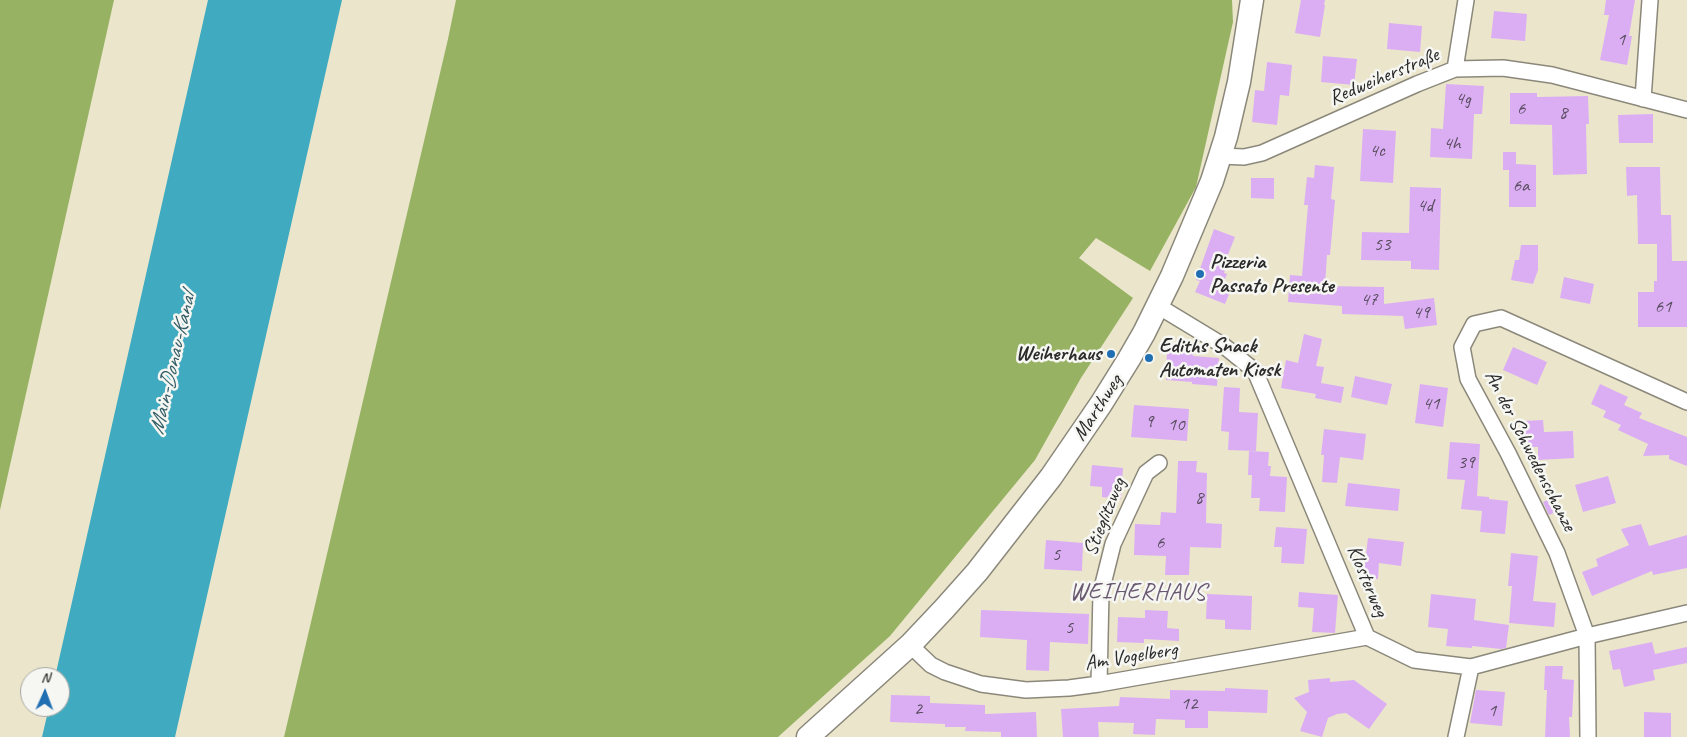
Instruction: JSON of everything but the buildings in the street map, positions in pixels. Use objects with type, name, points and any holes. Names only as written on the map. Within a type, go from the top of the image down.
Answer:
[{"type":"main road","name":"Marthweg","points":[[808,737],[910,645],[977,572],[1051,477],[1129,359],[1158,306],[1201,210],[1220,156],[1240,82],[1252,0]]},
{"type":"street","points":[[1455,69],[1466,0]]},
{"type":"street","points":[[1644,99],[1650,0]]},
{"type":"street","name":"Redweiherstraße","points":[[1220,156],[1244,157],[1262,153],[1455,69],[1503,68],[1552,75],[1687,110]]},
{"type":"street","name":"Klosterweg","points":[[1158,306],[1224,346],[1255,371],[1368,637],[1414,660],[1471,667],[1587,636],[1687,613]]},
{"type":"street","name":"An der Schwedenschanze","points":[[1588,737],[1587,636],[1557,553],[1508,453],[1468,379],[1462,347],[1474,324],[1501,318],[1687,402]]},
{"type":"street","name":"Stieglitzweg","points":[[1099,684],[1101,592],[1113,544],[1146,472],[1159,463]]},
{"type":"street","name":"Am Vogelberg","points":[[910,645],[931,665],[962,678],[981,684],[1026,690],[1070,688],[1099,684],[1368,637]]},
{"type":"street","points":[[1456,737],[1471,667]]},
{"type":"green space","points":[[0,0],[114,0],[0,510]]},
{"type":"green space","points":[[456,0],[1232,0],[1233,22],[1196,187],[1150,271],[1096,238],[1079,258],[1133,298],[1081,378],[1035,460],[890,636],[778,737],[284,737]]},
{"type":"water","name":"Main-Donau-Kanal","points":[[208,0],[342,0],[175,737],[42,737],[47,717],[70,717],[70,667],[57,667]]},
{"type":"place","name":"Pizzeria Passato Presente","points":[[1200,274]]},
{"type":"place","name":"Weiherhaus","points":[[1111,354]]},
{"type":"place","name":"Ediths Snack Automaten Kiosk","points":[[1149,358]]},
{"type":"district","name":"WEIHERHAUS","points":[[1138,593]]}]
